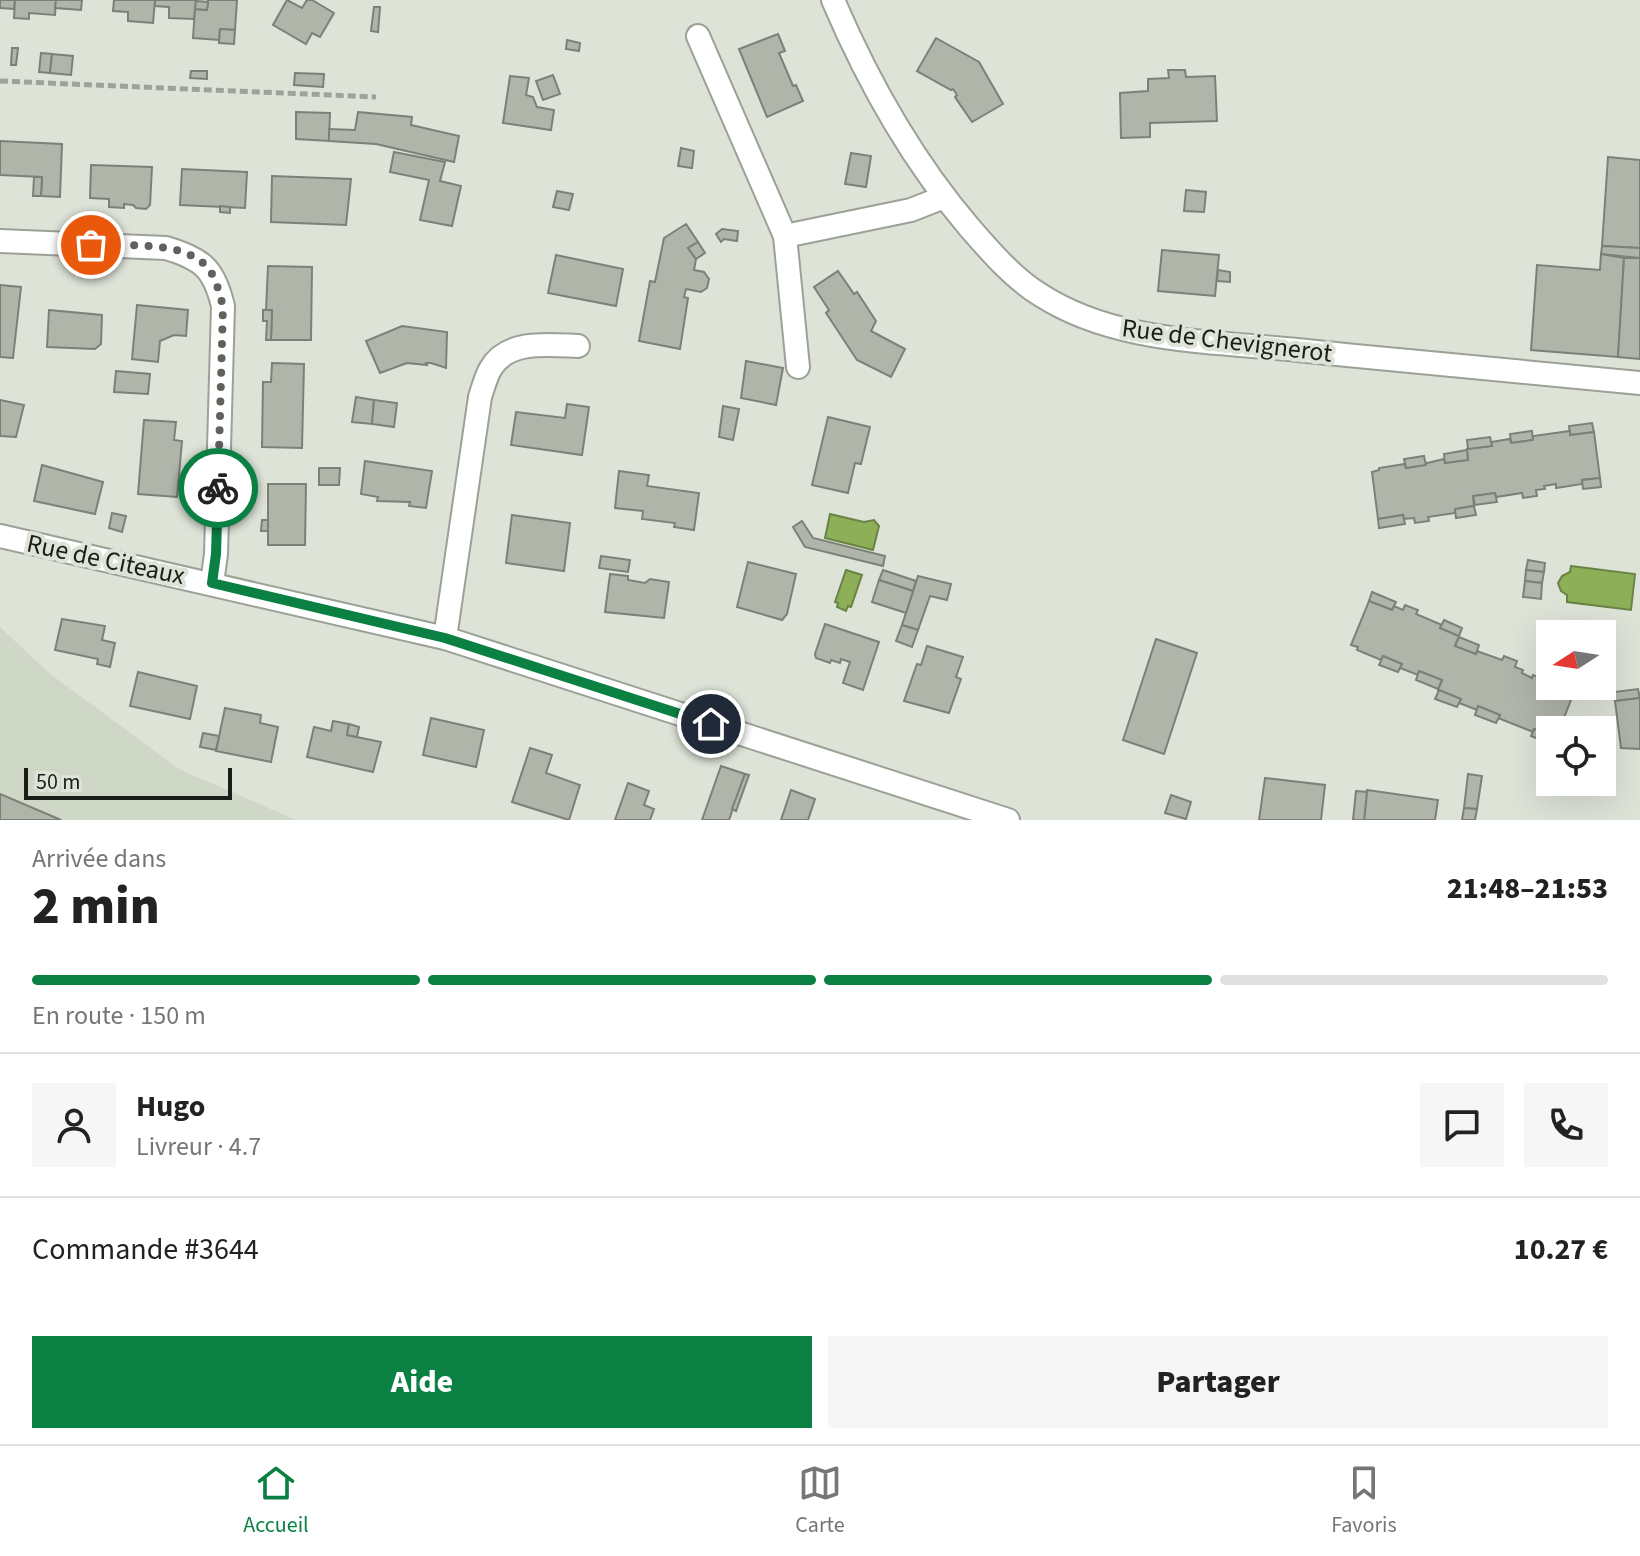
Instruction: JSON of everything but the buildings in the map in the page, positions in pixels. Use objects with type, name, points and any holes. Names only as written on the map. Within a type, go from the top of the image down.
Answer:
[{"type":"street","name":"Rue de Chevignerot","points":[[833,0],[863,67],[892,119],[944,197],[1006,267],[1039,294],[1093,320],[1178,339],[1640,383]]},
{"type":"street","points":[[698,36],[785,236],[798,367]]},
{"type":"street","points":[[785,236],[911,210],[944,197]]},
{"type":"street","points":[[0,241],[166,248],[189,255],[206,266],[218,286],[223,306],[216,554],[212,583]]},
{"type":"street","points":[[445,638],[480,397],[492,366],[513,349],[539,345],[578,346]]},
{"type":"street","name":"Rue de Citeaux","points":[[0,536],[445,638],[1008,820]]},
{"type":"path","points":[[0,81],[376,97]]},
{"type":"shaded area","points":[[830,514],[864,522],[874,520],[879,526],[873,550],[825,538]]},
{"type":"shaded area","points":[[1571,566],[1635,574],[1631,610],[1567,602],[1567,595],[1558,583],[1562,576],[1570,572]]},
{"type":"shaded area","points":[[846,570],[862,575],[851,607],[848,606],[846,611],[837,607],[838,603],[835,602]]},
{"type":"shaded area","points":[[0,627],[49,673],[179,769],[296,820],[0,820]]},
{"type":"way so far","points":[[91,245],[166,248],[189,255],[206,266],[218,286],[223,306],[218,488]]},
{"type":"route","points":[[218,488],[212,583],[445,638],[711,724]]}]
